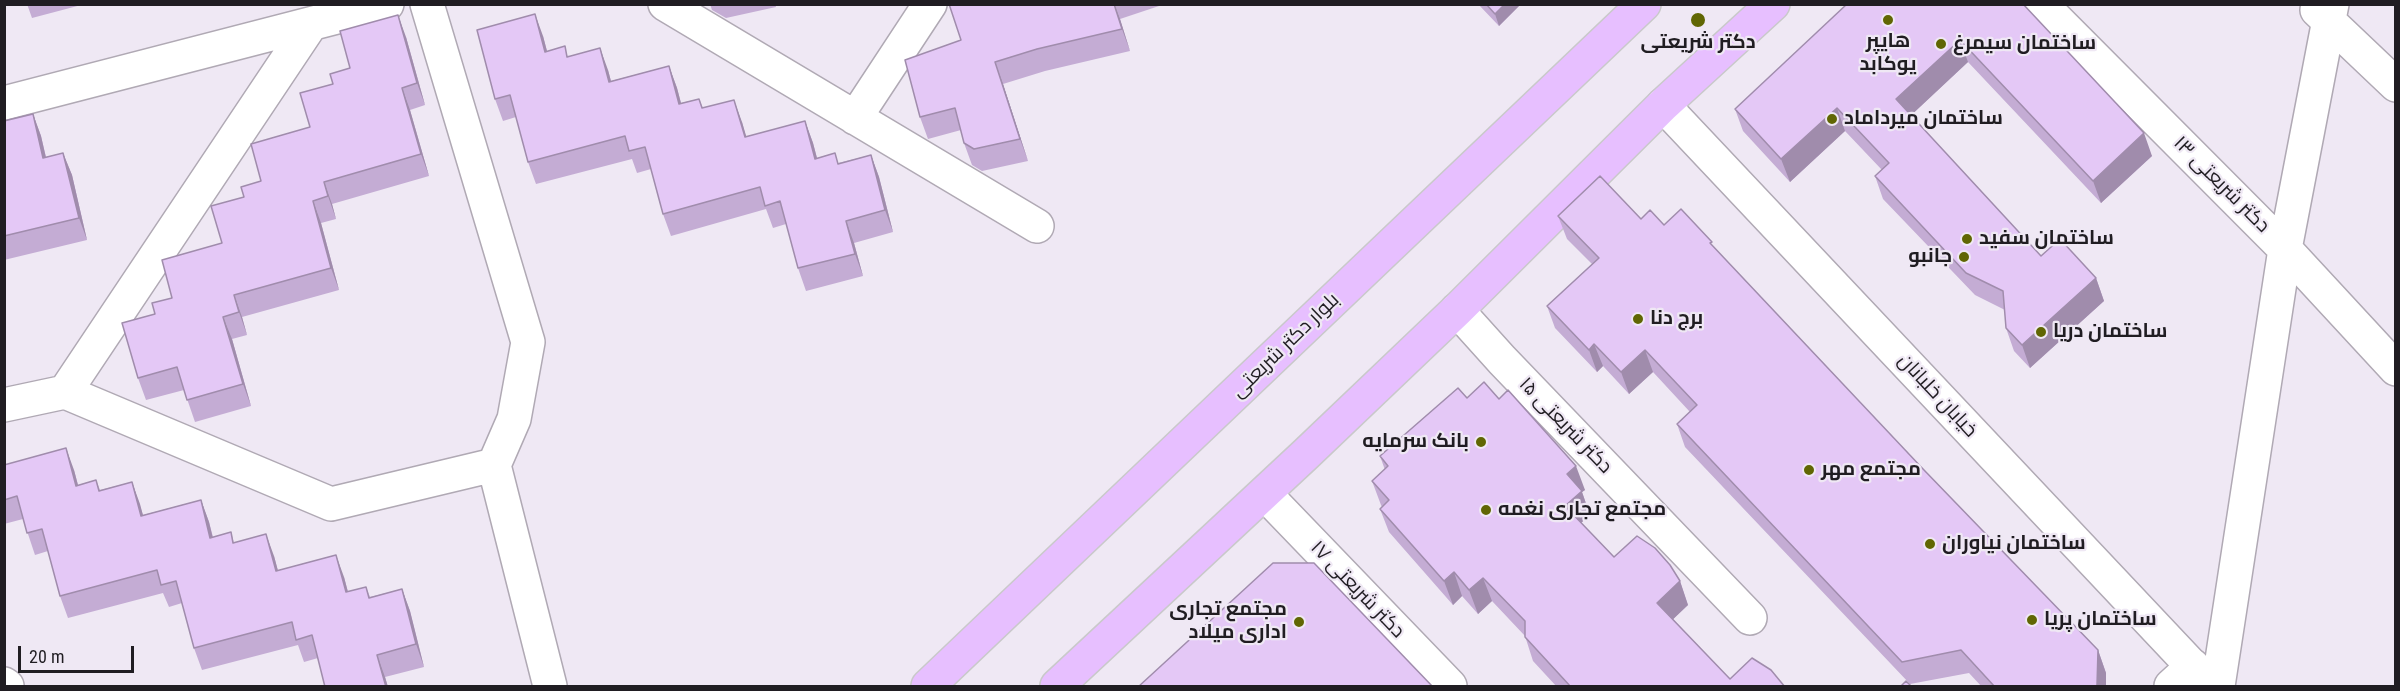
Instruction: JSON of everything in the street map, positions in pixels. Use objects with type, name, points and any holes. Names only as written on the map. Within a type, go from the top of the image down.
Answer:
[{"type":"main road","name":"بلوار دکتر شریعتی","points":[[928,687],[1644,4]]},
{"type":"main road","points":[[1058,687],[1265,494],[1457,310],[1663,105],[1773,4]]},
{"type":"street","points":[[4,103],[387,4]]},
{"type":"street","points":[[427,4],[528,342],[514,419],[494,465],[550,687]]},
{"type":"street","points":[[665,4],[1037,226]]},
{"type":"street","points":[[855,118],[930,4]]},
{"type":"street","name":"۱۳ دکتر شریعتی","points":[[2041,4],[2285,249],[2396,369]]},
{"type":"street","points":[[2218,687],[2324,10]]},
{"type":"street","points":[[2324,10],[2396,85]]},
{"type":"street","points":[[65,392],[311,24]]},
{"type":"street","name":"خیابان خلبانان","points":[[1663,105],[2192,680]]},
{"type":"street","name":"۱۵ دکتر شریعتی","points":[[1457,310],[1502,360],[1750,618]]},
{"type":"street","points":[[4,405],[65,392],[331,504],[494,465]]},
{"type":"street","name":"۱۷ دکتر شریعتی","points":[[1265,494],[1450,687]]},
{"type":"building","points":[[949,4],[1114,4],[1122,29],[1037,49],[995,62],[1020,139],[974,149],[964,143],[955,108],[920,117],[905,60],[961,40]]},
{"type":"building","points":[[1486,4],[1505,4],[1495,14]]},
{"type":"building","points":[[1847,4],[2023,4],[2144,133],[2093,181],[1960,40],[1896,99],[2041,256],[2060,239],[2096,278],[2022,345],[2006,328],[2003,291],[1966,273],[1875,176],[1889,163],[1837,108],[1781,159],[1735,109]]},
{"type":"building","points":[[535,14],[545,52],[565,46],[567,57],[600,48],[609,82],[669,66],[679,104],[699,99],[702,108],[734,100],[745,137],[805,121],[815,159],[835,153],[838,164],[871,155],[885,210],[846,221],[855,254],[798,268],[780,201],[765,206],[760,187],[663,214],[645,147],[629,151],[625,136],[528,162],[510,95],[495,99],[477,30]]},
{"type":"building","points":[[398,15],[417,83],[402,88],[421,154],[324,182],[328,196],[313,201],[331,268],[234,295],[239,312],[223,317],[243,384],[187,400],[177,367],[138,378],[122,323],[155,314],[152,303],[172,298],[162,260],[222,243],[211,206],[244,197],[241,187],[261,181],[251,144],[310,127],[300,93],[333,84],[330,74],[350,68],[340,31]]},
{"type":"building","points":[[33,114],[43,158],[63,153],[79,218],[4,236],[4,121]]},
{"type":"building","points":[[1600,176],[1641,219],[1650,210],[1664,225],[1681,209],[1712,242],[1710,243],[1924,470],[2098,650],[2097,685],[2095,687],[1995,687],[1961,650],[1902,662],[1677,424],[1697,405],[1645,350],[1621,372],[1594,344],[1589,350],[1547,306],[1599,258],[1558,216]]},
{"type":"building","points":[[1484,382],[1499,399],[1508,390],[1576,466],[1567,474],[1582,491],[1565,506],[1614,557],[1637,536],[1655,548],[1670,565],[1680,581],[1657,603],[1730,679],[1752,658],[1771,670],[1785,687],[1571,687],[1525,637],[1525,621],[1483,578],[1469,590],[1454,572],[1444,581],[1380,509],[1389,500],[1372,481],[1388,466],[1380,456],[1458,388],[1467,398]]},
{"type":"building","points":[[66,448],[76,486],[96,480],[99,491],[132,482],[141,516],[201,500],[210,538],[231,532],[233,543],[266,534],[276,571],[336,555],[346,592],[366,587],[369,598],[402,589],[416,644],[377,655],[386,687],[325,687],[312,635],[296,640],[292,622],[194,648],[176,581],[161,585],[157,570],[60,596],[42,529],[27,533],[17,496],[4,500],[4,465]]},
{"type":"building","name":"مجتمع تجاری اداری میلاد","points":[[1273,563],[1314,563],[1433,687],[1138,687]]},
{"type":"building","points":[[1906,681],[1912,687],[1900,687]]},
{"type":"place","name":"دکتر شریعتی","points":[[1698,20]]},
{"type":"place","name":"هایپر یوکابد","points":[[1888,20]]},
{"type":"place","name":"ساختمان سیمرغ","points":[[1941,44]]},
{"type":"place","name":"ساختمان میرداماد","points":[[1832,119]]},
{"type":"place","name":"ساختمان سفید","points":[[1967,239]]},
{"type":"place","name":"جانبو","points":[[1964,257]]},
{"type":"place","name":"برج دنا","points":[[1638,319]]},
{"type":"place","name":"ساختمان دریا","points":[[2041,332]]},
{"type":"place","name":"بانک سرمایه","points":[[1481,442]]},
{"type":"place","name":"مجتمع مهر","points":[[1809,470]]},
{"type":"place","name":"مجتمع تجاری نغمه","points":[[1486,510]]},
{"type":"place","name":"ساختمان نیاوران","points":[[1930,544]]},
{"type":"place","name":"ساختمان پریا","points":[[2032,620]]},
{"type":"place","name":"مجتمع تجاری اداری میلاد","points":[[1299,622]]}]
